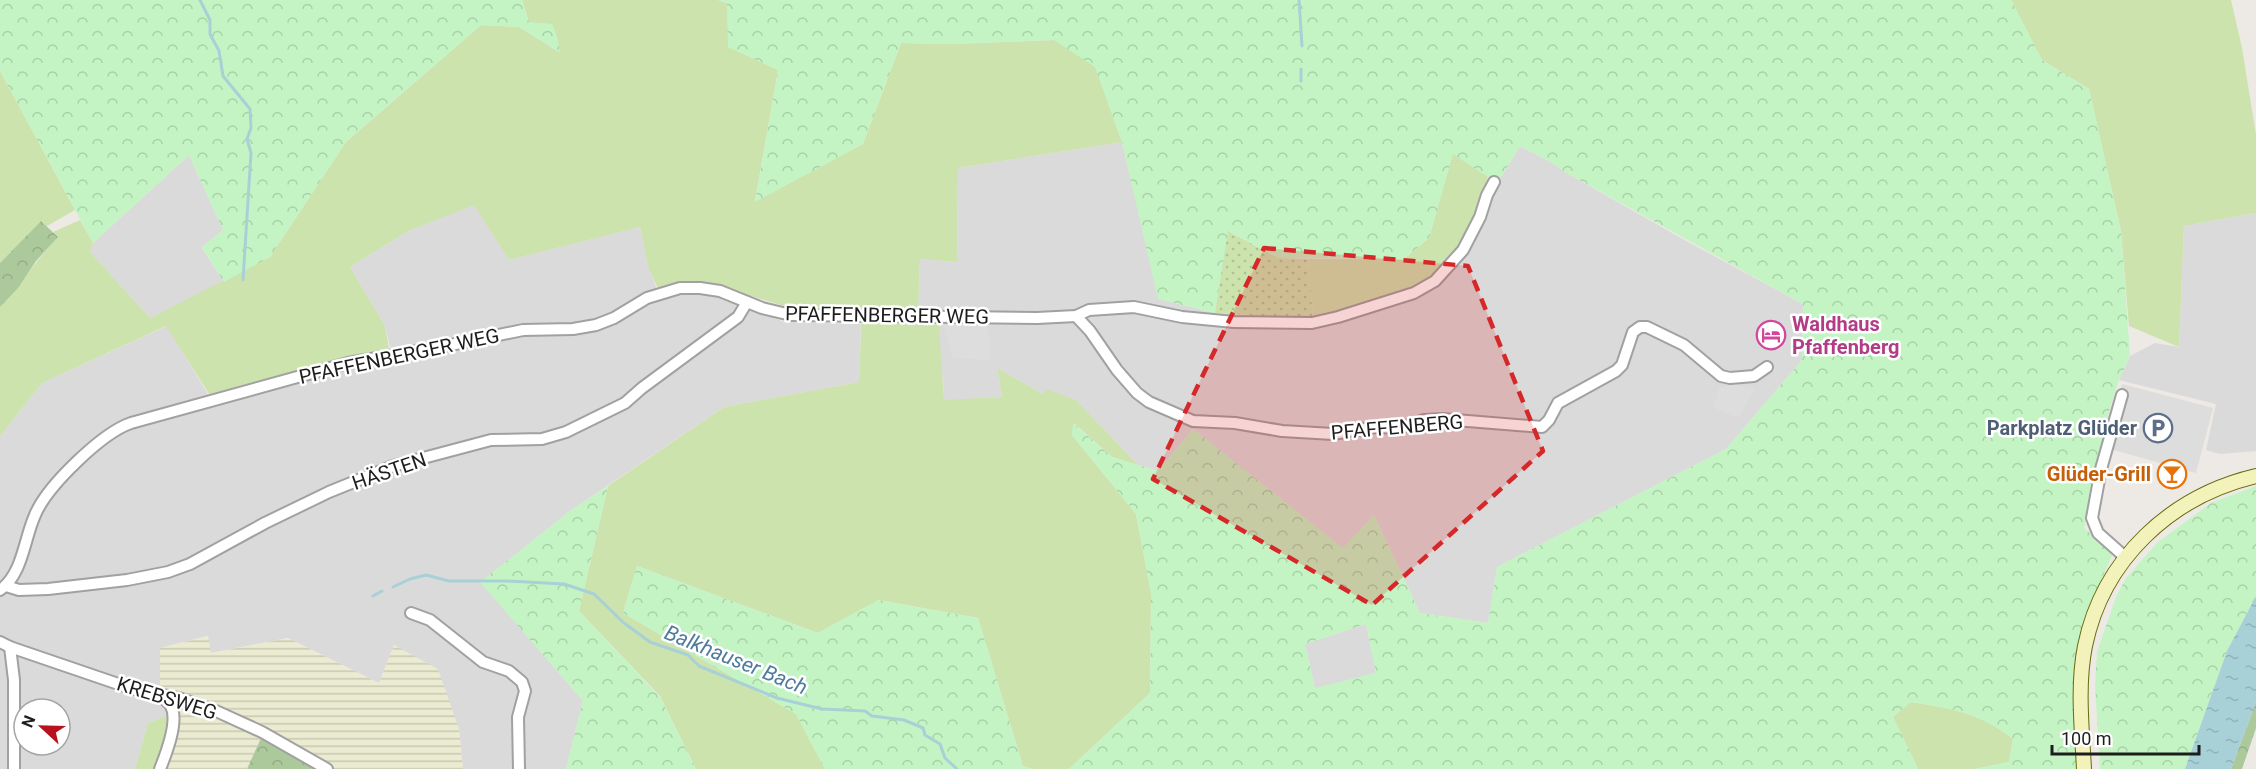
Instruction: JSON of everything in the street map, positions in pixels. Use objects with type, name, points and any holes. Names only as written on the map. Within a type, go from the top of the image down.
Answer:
[{"type":"main road","points":[[2084,769],[2081,706],[2085,646],[2099,602],[2111,579],[2126,557],[2155,526],[2189,501],[2221,486],[2256,476]]},
{"type":"street","name":"PFAFFENBERGER WEG","points":[[3,588],[18,567],[36,513],[48,493],[84,456],[125,426],[348,363],[523,330],[573,329],[596,325],[614,318],[647,298],[667,291],[692,288],[712,290],[771,311],[791,315],[1037,318],[1076,316],[1089,309],[1134,307],[1196,319],[1312,323],[1404,296],[1435,281],[1463,250],[1476,226],[1494,182]]},
{"type":"street","name":"HÄSTEN","points":[[3,588],[48,589],[127,580],[168,572],[190,564],[265,522],[329,492],[393,466],[491,440],[542,438],[566,432],[625,403],[738,317],[747,302]]},
{"type":"street","name":"PFAFFENBERG","points":[[1076,316],[1090,331],[1131,388],[1149,402],[1193,422],[1235,423],[1307,433],[1333,434],[1375,427],[1400,428],[1424,420],[1443,419],[1542,427],[1549,420],[1558,403],[1616,371],[1622,365],[1633,332],[1640,327],[1647,327],[1684,345],[1721,376],[1730,378],[1754,376],[1767,367]]},
{"type":"street","points":[[2122,395],[2102,469],[2092,518],[2098,533],[2126,557]]},
{"type":"street","points":[[411,613],[430,621],[483,662],[509,671],[522,682],[525,691],[518,717],[519,769]]},
{"type":"street","points":[[5,645],[14,680],[14,769]]},
{"type":"street","name":"KREBSWEG","points":[[5,645],[133,689],[190,702],[238,720],[327,769]]},
{"type":"street","points":[[160,695],[169,703],[173,714],[168,747],[160,769]]},
{"type":"highlighted area","points":[[1264,248],[1468,266],[1543,451],[1372,605],[1153,479]]},
{"type":"shaded area","points":[[1122,142],[1159,299],[1215,313],[1313,319],[1477,216],[1520,146],[1688,242],[1803,304],[1802,360],[1726,449],[1497,567],[1488,623],[1420,613],[1374,515],[1343,549],[1193,429],[1158,471],[1138,465],[1076,400],[1043,394],[997,368],[1002,397],[944,401],[943,376],[918,311],[920,259],[957,262],[958,168]]},
{"type":"shaded area","points":[[189,155],[223,230],[202,248],[224,282],[150,318],[90,252],[93,243]]},
{"type":"shaded area","points":[[475,204],[509,260],[640,227],[649,269],[660,297],[695,292],[725,297],[784,322],[861,324],[859,382],[724,407],[570,511],[481,582],[583,701],[566,769],[463,769],[459,729],[394,645],[379,683],[288,638],[210,653],[207,636],[160,648],[169,715],[148,723],[135,769],[0,769],[0,436],[42,383],[167,326],[215,406],[330,373],[393,359],[385,326],[350,267],[408,231]]},
{"type":"shaded area","points":[[2256,213],[2256,451],[2220,454],[2206,450],[2216,404],[2119,380],[2130,356],[2155,343],[2179,347],[2184,226]]},
{"type":"shaded area","points":[[943,325],[986,325],[990,339],[989,360],[953,358]]},
{"type":"shaded area","points":[[1735,384],[1755,389],[1738,418],[1713,407],[1719,388]]},
{"type":"shaded area","name":"Parkplatz Glüder","points":[[2122,384],[2213,408],[2196,473],[2103,447]]},
{"type":"shaded area","points":[[1366,624],[1376,673],[1315,689],[1305,644]]},
{"type":"green space","points":[[0,0],[522,0],[529,22],[552,24],[560,52],[519,27],[481,25],[346,142],[270,257],[224,282],[202,247],[223,230],[189,155],[93,243],[0,71]]},
{"type":"green space","points":[[522,0],[718,0],[727,3],[729,47],[778,70],[755,201],[863,144],[901,43],[952,44],[1055,40],[1095,66],[1122,142],[958,168],[957,262],[920,259],[918,311],[938,312],[944,400],[1002,397],[997,368],[1043,394],[1046,389],[1076,400],[1138,465],[1112,457],[1074,423],[1072,435],[1136,514],[1151,593],[1150,693],[1069,769],[1032,769],[1023,766],[978,618],[879,600],[818,633],[637,566],[623,613],[796,714],[825,769],[696,769],[660,696],[579,611],[608,486],[724,407],[859,382],[862,311],[797,310],[728,289],[675,285],[658,288],[649,270],[640,227],[509,260],[474,205],[408,231],[350,267],[385,326],[389,349],[323,363],[211,397],[166,326],[42,383],[0,436],[0,307],[58,237],[53,232],[80,220],[93,243],[90,252],[150,318],[270,257],[346,142],[481,25],[519,27],[559,52],[529,22]]},
{"type":"green space","points":[[718,0],[2011,0],[2042,60],[2089,89],[2121,231],[2130,356],[2109,411],[2084,528],[2113,553],[2088,611],[2078,655],[2078,769],[1974,769],[2009,762],[2013,739],[1977,717],[1911,702],[1893,717],[1918,769],[1069,769],[1150,693],[1151,593],[1136,514],[1072,435],[1073,423],[1112,457],[1158,471],[1193,429],[1343,548],[1374,515],[1420,613],[1488,623],[1497,567],[1726,449],[1802,360],[1803,304],[1520,146],[1497,183],[1453,154],[1429,238],[1404,259],[1278,258],[1229,231],[1215,313],[1158,299],[1122,142],[1095,67],[1054,40],[952,44],[901,43],[863,144],[755,202],[778,70],[728,47],[727,3]],"holes":[[[1366,624],[1376,673],[1315,688],[1305,644]]]},
{"type":"green space","points":[[2011,0],[2231,0],[2242,48],[2256,135],[2256,213],[2184,226],[2179,347],[2129,326],[2121,231],[2089,89],[2042,60]]},
{"type":"green space","points":[[0,71],[75,210],[47,226],[41,221],[0,263]]},
{"type":"green space","points":[[1453,153],[1488,176],[1477,216],[1459,251],[1431,281],[1389,298],[1313,319],[1308,259],[1404,259],[1429,238]]},
{"type":"green space","points":[[41,221],[58,237],[0,307],[0,263]]},
{"type":"green space","points":[[1228,231],[1278,258],[1308,259],[1313,319],[1215,313]]},
{"type":"green space","points":[[608,486],[579,611],[660,697],[696,769],[566,769],[583,701],[480,582],[570,511]]},
{"type":"green space","points":[[2256,486],[2256,596],[2227,651],[2185,769],[2100,769],[2095,685],[2097,652],[2116,597],[2126,578],[2158,542],[2211,503]]},
{"type":"green space","points":[[637,566],[818,633],[878,600],[978,618],[1023,766],[1032,769],[825,769],[796,714],[623,613]]},
{"type":"green space","points":[[208,636],[211,653],[288,638],[379,683],[394,645],[438,669],[459,729],[463,769],[334,769],[274,735],[160,691],[160,648]]},
{"type":"green space","points":[[1910,702],[1977,717],[2001,730],[2013,739],[2009,762],[1974,769],[1918,769],[1893,717]]},
{"type":"green space","points":[[2256,702],[2256,728],[2242,769],[2231,769]]},
{"type":"green space","points":[[182,703],[262,736],[247,769],[163,769]]},
{"type":"green space","points":[[169,715],[167,734],[157,769],[135,769],[148,723]]},
{"type":"green space","points":[[262,736],[318,769],[247,769]]},
{"type":"water","points":[[2256,596],[2256,702],[2231,769],[2185,769],[2227,651]]},
{"type":"waterway","points":[[200,0],[210,20],[210,34],[219,51],[223,76],[250,109],[251,128],[247,139],[251,153],[243,280]]},
{"type":"waterway","points":[[1299,0],[1302,46]]},
{"type":"waterway","points":[[1301,69],[1301,81]]},
{"type":"waterway","name":"Balkhauser Bach","points":[[393,587],[426,575],[449,581],[564,584],[594,594],[624,623],[650,642],[688,655],[699,666],[777,698],[822,709],[865,711],[872,716],[904,720],[923,728],[925,735],[940,744],[945,758],[957,769]]},
{"type":"waterway","name":"Balkhauser Bach","points":[[373,596],[382,591]]},
{"type":"place","name":"Waldhaus Pfaffenberg","points":[[1771,335]]},
{"type":"place","name":"Parkplatz Glüder","points":[[2158,428]]},
{"type":"place","name":"Glüder-Grill","points":[[2172,474]]}]
